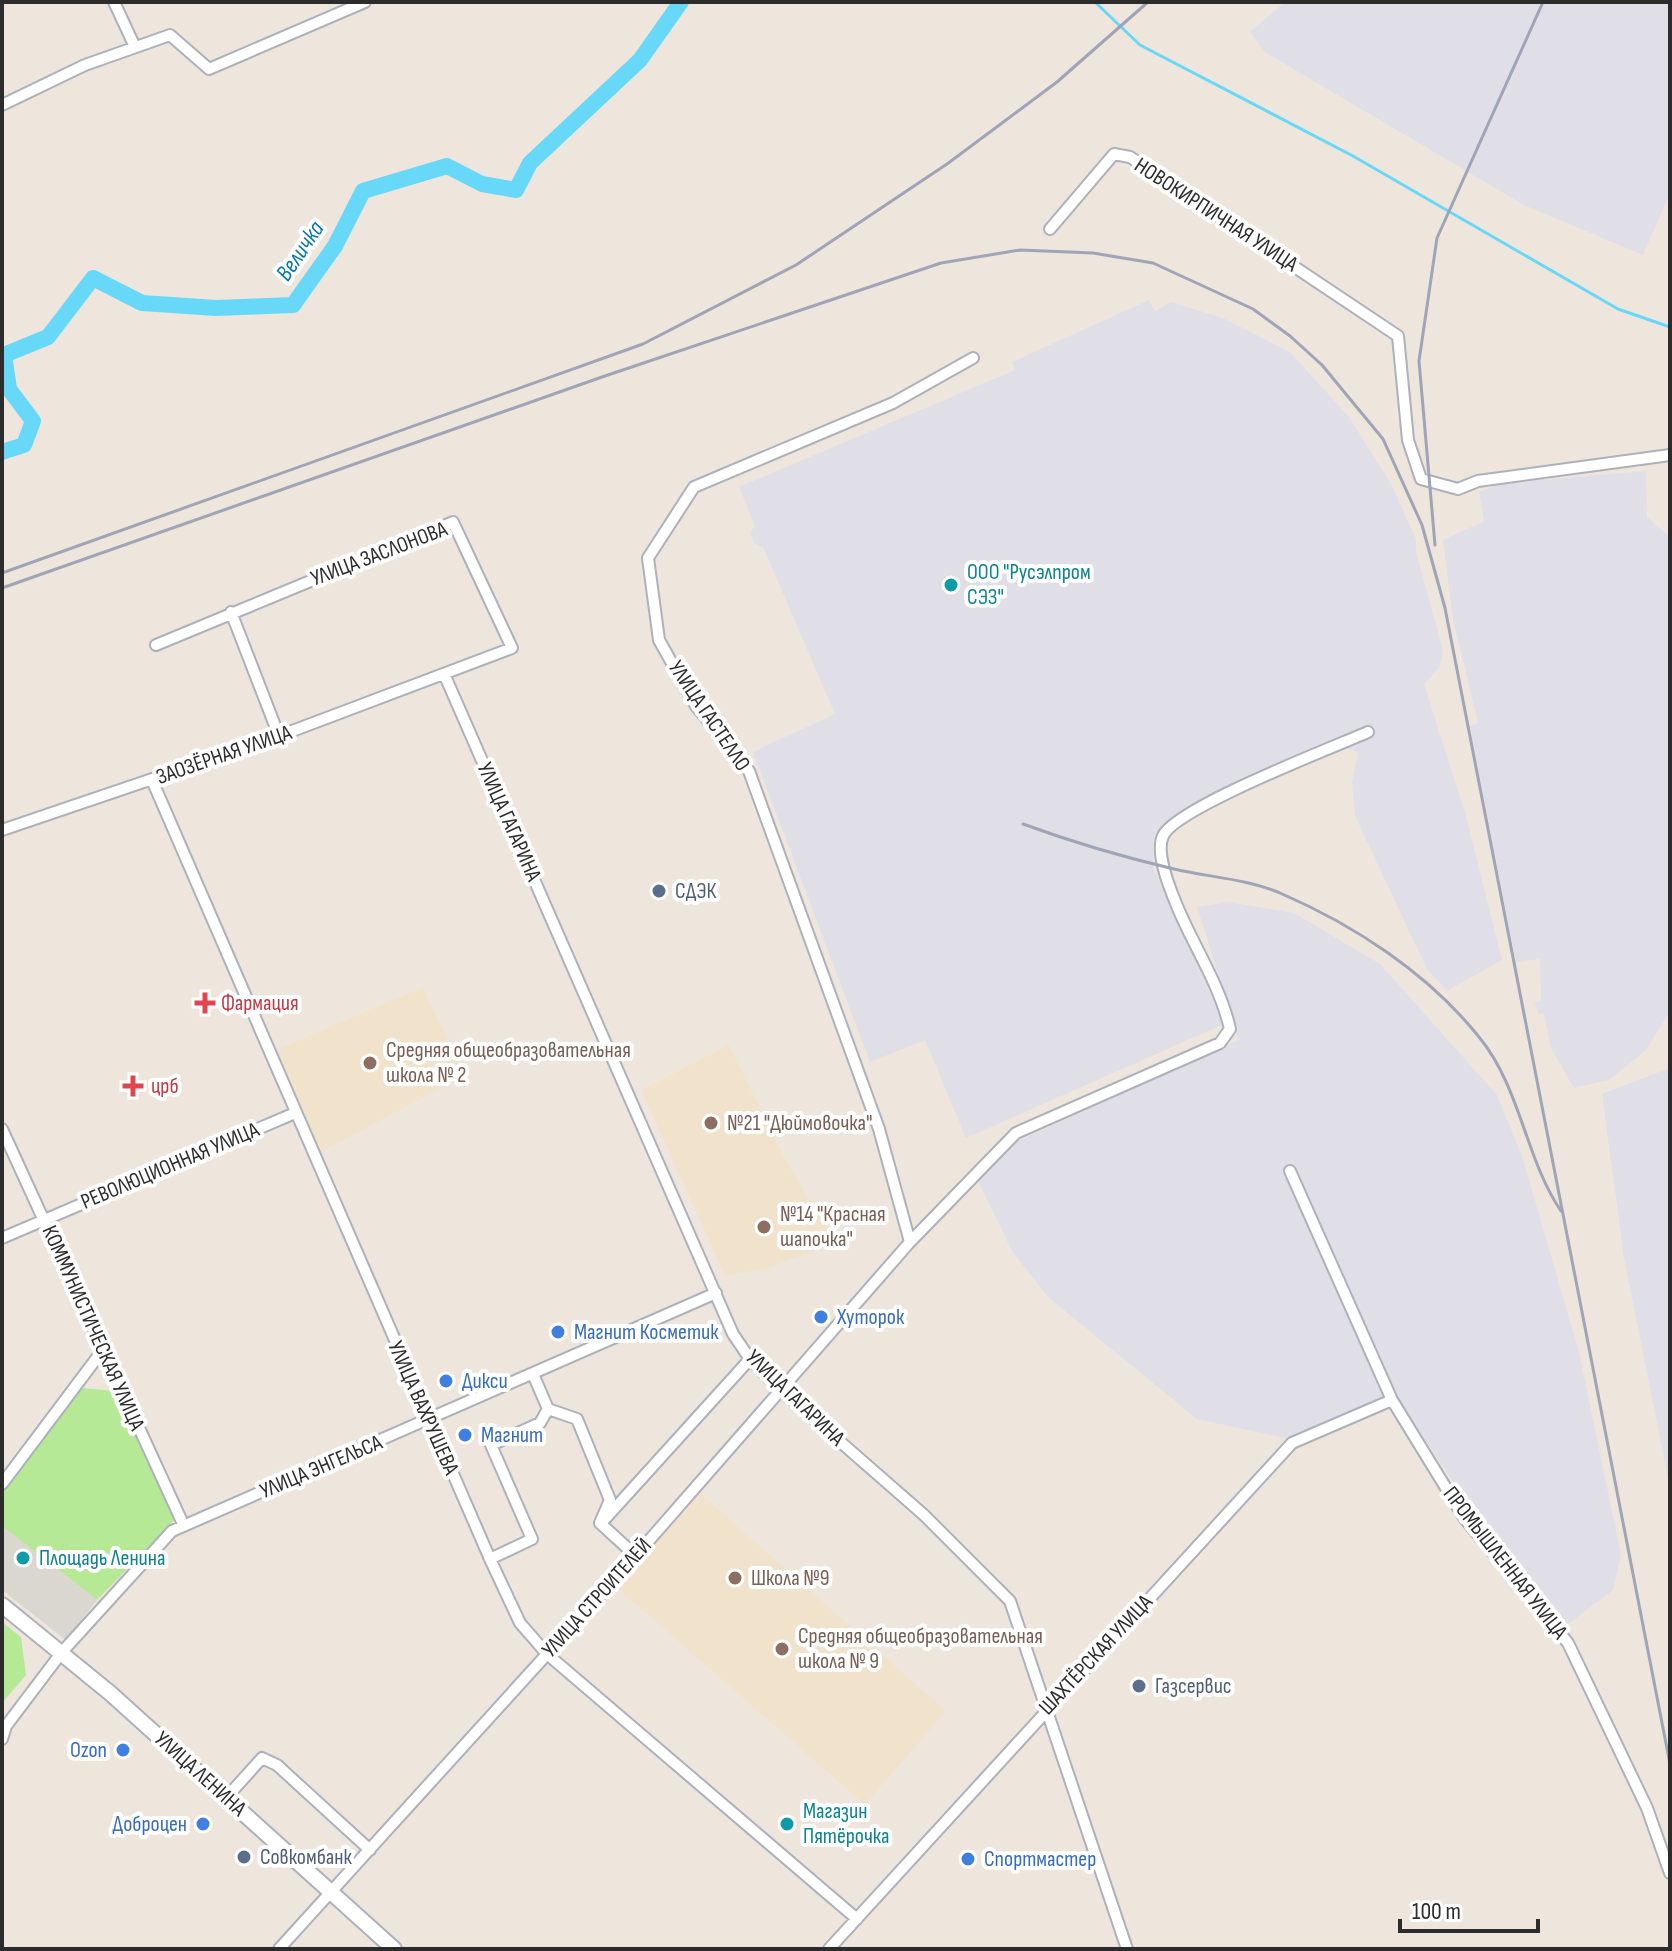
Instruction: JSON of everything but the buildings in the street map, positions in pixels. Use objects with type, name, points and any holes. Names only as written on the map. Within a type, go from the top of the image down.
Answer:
[{"type":"main road","name":"УЛИЦА ЛЕНИНА","points":[[2,1605],[62,1652],[394,1949]]},
{"type":"street","points":[[114,2],[135,47]]},
{"type":"street","points":[[2,105],[85,65],[170,35],[209,69],[365,2]]},
{"type":"street","name":"НОВОКИРПИЧНАЯ УЛИЦА","points":[[1050,229],[1114,154],[1130,157],[1398,336],[1408,440],[1421,479],[1458,489],[1478,481],[1670,455]]},
{"type":"street","name":"УЛИЦА ГАСТЕЛЛО","points":[[910,1242],[879,1129],[749,771],[696,706],[659,640],[648,558],[694,487],[893,403],[973,358]]},
{"type":"street","name":"УЛИЦА ЗАСЛОНОВА","points":[[156,645],[453,522],[512,648],[445,676]]},
{"type":"street","points":[[231,612],[279,736]]},
{"type":"street","name":"ЗАОЗЁРНАЯ УЛИЦА","points":[[2,830],[445,676]]},
{"type":"street","name":"УЛИЦА ГАГАРИНА","points":[[445,676],[733,1334],[750,1359],[781,1390],[924,1515],[1010,1601],[1048,1706],[1127,1949]]},
{"type":"street","name":"УЛИЦА СТРОИТЕЛЕЙ","points":[[279,1949],[636,1556],[910,1242],[1016,1133],[1220,1043],[1230,1029],[1225,1006],[1176,903],[1161,854],[1162,837],[1170,826],[1229,792],[1368,732]]},
{"type":"street","name":"УЛИЦА ВАХРУШЕВА","points":[[152,780],[428,1421],[520,1623],[547,1654],[857,1919]]},
{"type":"street","name":"РЕВОЛЮЦИОННАЯ УЛИЦА","points":[[2,1238],[295,1113]]},
{"type":"street","name":"КОММУНИСТИЧЕСКАЯ УЛИЦА","points":[[2,1129],[184,1526]]},
{"type":"street","name":"ПРОМЫШЛЕННАЯ УЛИЦА","points":[[1290,1171],[1392,1400],[1465,1519],[1568,1643],[1647,1808],[1670,1873]]},
{"type":"street","name":"УЛИЦА ЭНГЕЛЬСА","points":[[2,1739],[6,1726],[62,1652],[172,1531],[716,1293]]},
{"type":"street","points":[[2,1484],[102,1351]]},
{"type":"street","points":[[600,1523],[750,1359]]},
{"type":"street","points":[[533,1374],[548,1409],[577,1419],[610,1500],[600,1523]]},
{"type":"street","name":"ШАХТЁРСКАЯ УЛИЦА","points":[[829,1949],[1048,1706],[1292,1443],[1392,1400]]},
{"type":"street","points":[[490,1559],[532,1539],[491,1445],[540,1423],[548,1409]]},
{"type":"street","points":[[600,1523],[636,1556]]},
{"type":"street","points":[[226,1798],[262,1758],[277,1765],[370,1850]]},
{"type":"shaded area","points":[[1285,2],[1670,2],[1670,193],[1643,255],[1524,205],[1266,53],[1250,32]]},
{"type":"shaded area","points":[[1149,300],[1155,311],[1171,302],[1223,318],[1290,352],[1349,417],[1391,484],[1416,539],[1416,552],[1443,650],[1439,668],[1424,684],[1466,816],[1502,960],[1447,991],[1427,969],[1355,816],[1352,782],[1358,753],[1333,742],[1235,783],[1160,829],[1153,840],[1153,868],[1224,1024],[966,1138],[925,1040],[870,1062],[753,752],[835,714],[763,547],[754,543],[750,533],[755,526],[739,487],[1015,370],[1012,362]]},
{"type":"shaded area","points":[[1646,471],[1647,517],[1670,537],[1670,1011],[1646,1050],[1609,1080],[1574,1088],[1551,1048],[1544,1013],[1538,1014],[1535,1002],[1541,1000],[1540,959],[1516,962],[1470,726],[1478,723],[1453,619],[1443,540],[1484,521],[1479,492],[1505,483]]},
{"type":"shaded area","points":[[1229,902],[1294,913],[1380,964],[1497,1095],[1522,1156],[1579,1352],[1621,1555],[1613,1590],[1568,1624],[1485,1530],[1395,1394],[1290,1439],[1197,1419],[1048,1297],[1012,1251],[978,1181],[1017,1142],[1239,1040],[1197,907]]},
{"type":"shaded area","name":"Средняя общеобразовательная школа № 2","points":[[423,987],[464,1076],[319,1153],[276,1050]]},
{"type":"shaded area","points":[[729,1045],[783,1155],[839,1250],[817,1249],[768,1268],[725,1276],[641,1090]]},
{"type":"shaded area","points":[[1670,1068],[1670,1488],[1624,1258],[1602,1094]]},
{"type":"shaded area","name":"Средняя общеобразовательная школа № 9","points":[[701,1494],[946,1711],[865,1805],[616,1587]]},
{"type":"shaded area","name":"Площадь Ленина","points":[[2,1526],[97,1600],[66,1640],[2,1590]]},
{"type":"green space","points":[[81,1388],[117,1391],[174,1520],[97,1600],[2,1526],[2,1490]]},
{"type":"green space","points":[[2,1622],[21,1637],[26,1675],[2,1703]]},
{"type":"waterway","name":"Величка","points":[[2,452],[24,445],[33,421],[9,389],[4,355],[48,337],[93,278],[142,303],[216,308],[293,305],[335,246],[363,191],[447,166],[482,184],[516,190],[530,163],[640,60],[681,2]]},
{"type":"waterway","points":[[1095,2],[1140,45],[1353,156],[1618,309],[1670,327]]},
{"type":"railway","points":[[2,573],[643,344],[796,265],[947,164],[1057,82],[1148,2]]},
{"type":"railway","points":[[1435,545],[1419,361],[1437,238],[1543,2]]},
{"type":"railway","points":[[2,588],[602,377],[941,263],[1020,250],[1093,253],[1153,263],[1253,309],[1322,365],[1383,439],[1422,525],[1445,608],[1670,1764]]},
{"type":"railway","points":[[1023,824],[1174,869],[1268,888],[1335,920],[1388,953],[1437,992],[1479,1037],[1493,1057],[1514,1100],[1539,1169],[1561,1211]]},
{"type":"place","name":"ООО \"Русэлпром СЭЗ\"","points":[[951,585]]},
{"type":"place","name":"СДЭК","points":[[659,891]]},
{"type":"place","name":"Фармация","points":[[205,1003]]},
{"type":"place","name":"Средняя общеобразовательная школа № 2","points":[[370,1063]]},
{"type":"place","name":"црб","points":[[133,1086]]},
{"type":"place","name":"№21 \"Дюймовочка\"","points":[[711,1123]]},
{"type":"place","name":"№14 \"Красная шапочка\"","points":[[764,1227]]},
{"type":"place","name":"Хуторок","points":[[821,1317]]},
{"type":"place","name":"Магнит Косметик","points":[[558,1332]]},
{"type":"place","name":"Дикси","points":[[446,1381]]},
{"type":"place","name":"Магнит","points":[[465,1435]]},
{"type":"place","name":"Площадь Ленина","points":[[23,1558]]},
{"type":"place","name":"Школа №9","points":[[735,1578]]},
{"type":"place","name":"Средняя общеобразовательная школа № 9","points":[[782,1649]]},
{"type":"place","name":"Газсервис","points":[[1139,1686]]},
{"type":"place","name":"Ozon","points":[[123,1750]]},
{"type":"place","name":"Доброцен","points":[[203,1824]]},
{"type":"place","name":"Магазин Пятёрочка","points":[[787,1824]]},
{"type":"place","name":"Совкомбанк","points":[[244,1857]]},
{"type":"place","name":"Спортмастер","points":[[968,1859]]}]
